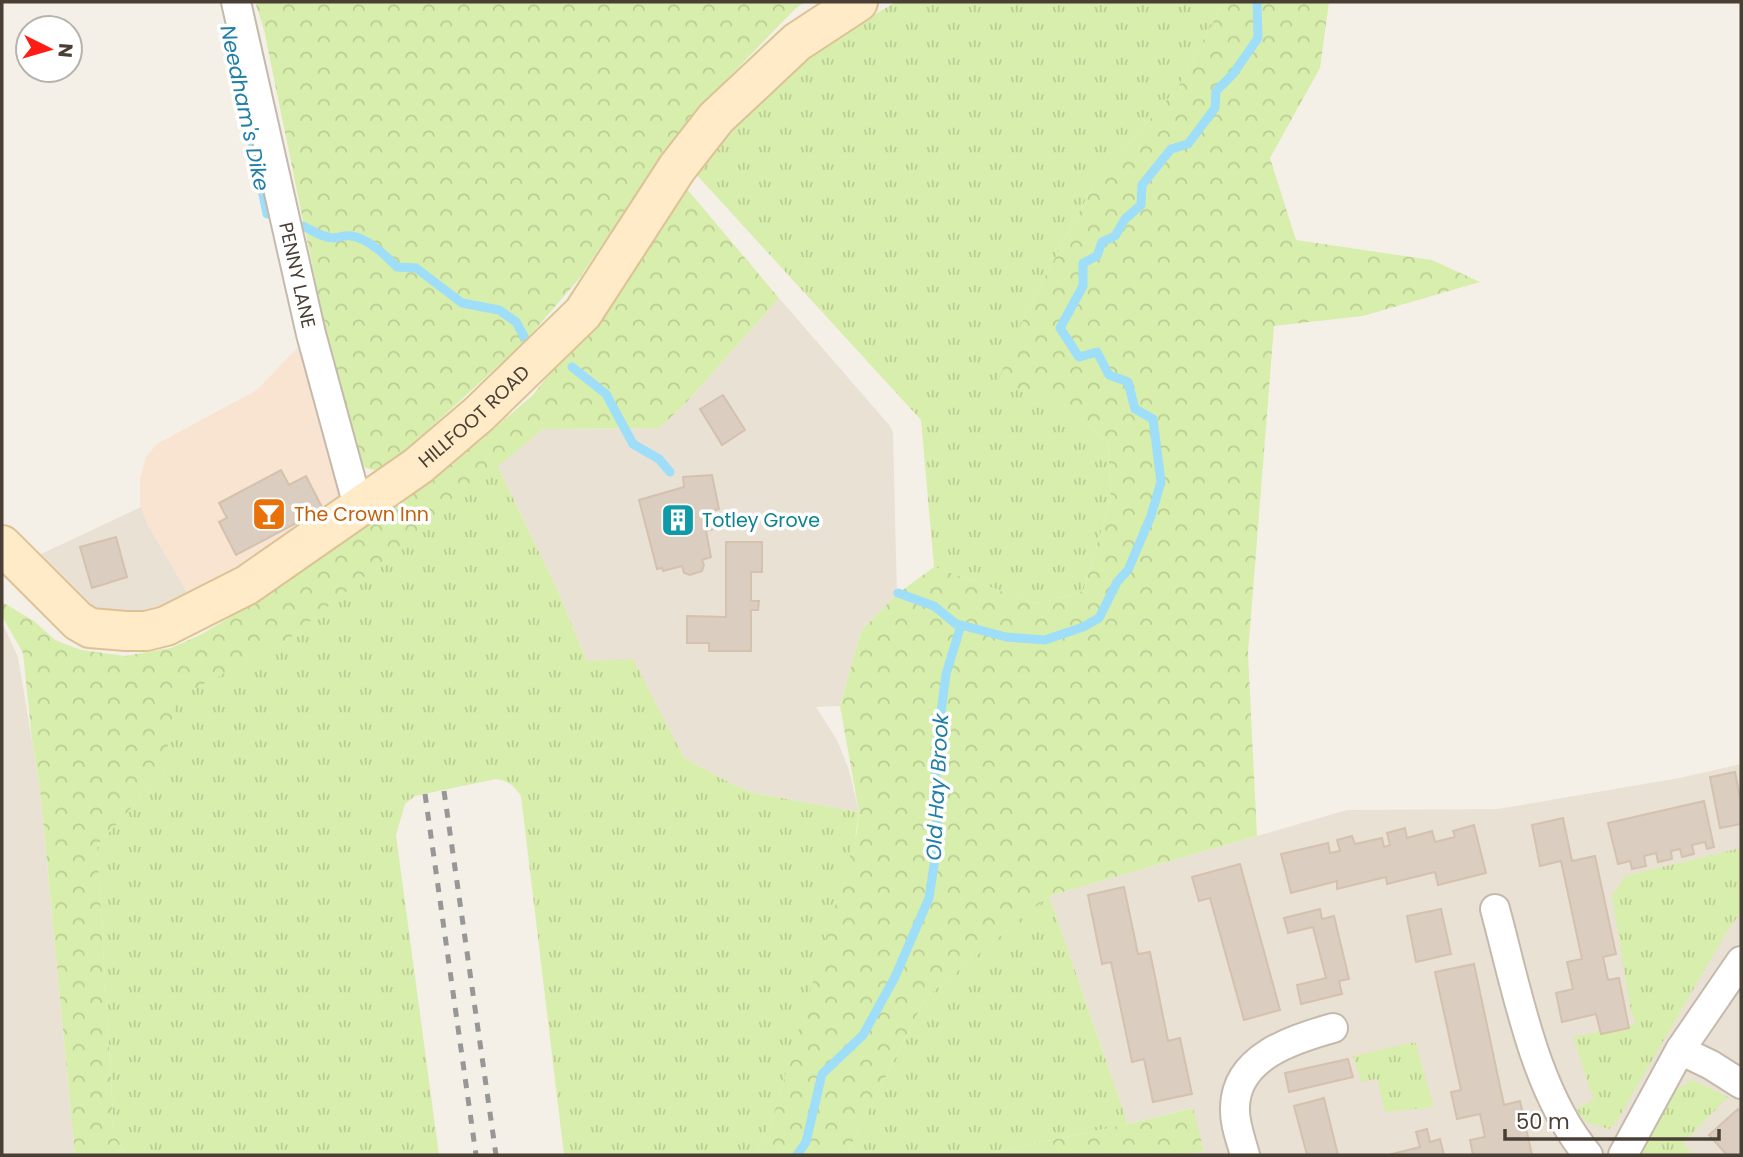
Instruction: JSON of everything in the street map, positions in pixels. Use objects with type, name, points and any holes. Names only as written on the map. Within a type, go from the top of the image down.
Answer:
[{"type":"street","name":"PENNY LANE","points":[[236,2],[312,334],[358,506]]},
{"type":"street","name":"HILLFOOT ROAD","points":[[2,545],[78,621],[90,628],[146,631],[166,626],[247,585],[418,466],[479,415],[583,313],[677,168],[716,118],[797,43],[858,2]]},
{"type":"street","points":[[1495,909],[1530,1038],[1553,1099],[1588,1155]]},
{"type":"street","points":[[1623,1155],[1680,1050],[1741,961]]},
{"type":"street","points":[[1245,1155],[1234,1110],[1236,1093],[1242,1078],[1278,1046],[1333,1028]]},
{"type":"street","points":[[1680,1050],[1741,1084]]},
{"type":"shaded area","points":[[779,298],[890,426],[893,433],[897,594],[861,631],[840,706],[816,707],[837,740],[849,770],[859,812],[754,793],[684,758],[633,660],[587,661],[556,587],[497,465],[543,429],[659,428],[684,405]]},
{"type":"shaded area","points":[[299,346],[308,350],[346,504],[190,597],[147,523],[140,504],[140,478],[146,457],[157,444],[257,390]]},
{"type":"shaded area","points":[[141,507],[147,523],[190,597],[150,613],[105,615],[66,586],[41,554]]},
{"type":"shaded area","points":[[2,622],[18,657],[40,789],[75,1155],[2,1155]]},
{"type":"shaded area","points":[[1741,764],[1741,1155],[1186,1155],[1204,1151],[1192,1108],[1128,1124],[1049,896],[1347,810],[1498,809],[1679,778]]},
{"type":"green space","points":[[255,2],[805,2],[795,9],[705,102],[679,134],[578,280],[526,340],[388,467],[376,470],[361,465],[350,450],[264,30]]},
{"type":"green space","points":[[896,2],[1224,2],[1178,87],[1094,184],[1025,315],[998,382],[1055,398],[1108,442],[1111,499],[1083,591],[1037,604],[934,567],[921,420],[693,171],[728,130],[821,46]]},
{"type":"green space","points":[[1224,2],[1329,2],[1320,68],[1270,158],[1296,240],[1432,260],[1480,282],[1363,316],[1274,326],[1248,653],[1257,836],[1049,896],[926,997],[846,1155],[757,1155],[776,1107],[857,832],[859,812],[840,706],[861,631],[897,594],[934,567],[1037,604],[1083,591],[1111,499],[1108,442],[1055,398],[997,383],[1025,315],[1094,184],[1178,87]]},
{"type":"green space","points":[[681,182],[779,298],[684,405],[659,428],[543,429],[285,642],[176,698],[163,774],[97,845],[114,1132],[126,1155],[75,1155],[40,789],[23,653],[2,616],[2,602],[34,621],[55,640],[81,650],[125,656],[171,648],[202,634],[270,593],[484,437],[533,395],[598,311]]},
{"type":"green space","points":[[497,465],[556,587],[587,661],[633,659],[684,758],[754,793],[859,812],[854,847],[776,1107],[757,1155],[564,1155],[521,796],[511,785],[496,779],[415,796],[405,804],[396,835],[439,1155],[126,1155],[114,1132],[97,845],[163,774],[175,698],[285,642]]},
{"type":"green space","points":[[1741,848],[1741,912],[1727,931],[1617,1121],[1609,1129],[1586,1122],[1576,1108],[1594,1100],[1573,1037],[1636,1024],[1631,1012],[1612,896],[1625,876]]},
{"type":"green space","points":[[1049,896],[1128,1124],[981,1155],[846,1155],[926,997]]},
{"type":"green space","points":[[1415,1042],[1434,1107],[1385,1112],[1377,1079],[1361,1082],[1353,1056]]},
{"type":"green space","points":[[1692,1080],[1728,1097],[1683,1143],[1693,1155],[1641,1155],[1672,1093]]},
{"type":"green space","points":[[1193,1108],[1204,1151],[1186,1155],[981,1155],[1128,1124]]},
{"type":"building","points":[[723,395],[745,430],[722,445],[700,409]]},
{"type":"building","name":"The Crown Inn","points":[[281,470],[289,485],[306,476],[323,509],[236,555],[219,522],[227,518],[219,503]]},
{"type":"building","name":"Totley Grove","points":[[712,475],[719,509],[709,512],[713,529],[706,531],[711,557],[702,560],[702,571],[690,575],[684,573],[682,566],[663,571],[662,568],[657,569],[639,500],[684,487],[683,477]]},
{"type":"building","points":[[116,537],[127,577],[92,588],[80,547]]},
{"type":"building","points":[[726,542],[762,542],[762,572],[751,572],[751,601],[759,601],[758,610],[751,610],[751,651],[709,651],[709,643],[687,643],[687,616],[726,617]]},
{"type":"building","points":[[1735,772],[1741,802],[1741,824],[1720,828],[1710,777]]},
{"type":"building","points":[[1704,801],[1714,847],[1707,849],[1705,842],[1692,845],[1694,854],[1682,857],[1680,849],[1671,851],[1672,859],[1658,862],[1656,853],[1644,856],[1646,866],[1632,869],[1630,861],[1618,864],[1608,823]]},
{"type":"building","points":[[1563,818],[1572,861],[1595,856],[1616,954],[1603,957],[1608,980],[1619,978],[1629,1028],[1601,1034],[1596,1014],[1562,1022],[1556,993],[1573,989],[1567,962],[1582,959],[1561,861],[1540,866],[1532,825]]},
{"type":"building","points":[[1474,825],[1486,873],[1438,885],[1435,872],[1387,884],[1386,877],[1337,889],[1337,881],[1291,893],[1281,854],[1328,843],[1330,853],[1340,851],[1337,840],[1352,836],[1355,844],[1382,838],[1384,847],[1390,845],[1387,833],[1405,828],[1407,838],[1432,831],[1435,842],[1455,837],[1453,831]]},
{"type":"building","points":[[1240,864],[1280,1010],[1244,1020],[1210,898],[1199,901],[1192,877]]},
{"type":"building","points":[[1124,887],[1138,954],[1150,952],[1168,1041],[1180,1038],[1192,1094],[1153,1102],[1144,1059],[1132,1062],[1111,962],[1102,964],[1088,895]]},
{"type":"building","points":[[1320,909],[1322,919],[1334,916],[1349,979],[1339,981],[1342,994],[1301,1004],[1297,985],[1326,978],[1313,927],[1288,933],[1284,918]]},
{"type":"building","points":[[1441,909],[1451,954],[1416,962],[1407,916]]},
{"type":"building","points":[[1474,964],[1504,1105],[1520,1101],[1532,1155],[1473,1155],[1470,1140],[1485,1137],[1480,1114],[1457,1119],[1451,1092],[1461,1090],[1435,972]]},
{"type":"building","points":[[1348,1059],[1353,1077],[1289,1092],[1285,1073]]},
{"type":"building","points":[[1324,1098],[1338,1155],[1307,1155],[1294,1106]]},
{"type":"building","points":[[1738,1109],[1741,1113],[1741,1155],[1727,1155],[1709,1135]]},
{"type":"building","points":[[1427,1129],[1430,1142],[1440,1139],[1444,1155],[1388,1155],[1420,1147],[1416,1132]]},
{"type":"waterway","name":"Old Hay Brook","points":[[797,1155],[806,1142],[822,1074],[863,1035],[895,977],[929,898],[938,839],[935,758],[946,674],[961,625],[1006,637],[1045,640],[1083,627],[1099,618],[1117,582],[1128,570],[1151,516],[1161,482],[1153,419],[1135,409],[1128,382],[1109,375],[1097,352],[1079,357],[1060,328],[1083,286],[1083,263],[1097,256],[1102,242],[1115,236],[1125,219],[1141,205],[1142,185],[1171,149],[1188,144],[1215,108],[1216,91],[1233,74],[1258,38],[1257,2]]},
{"type":"waterway","name":"Needham's Dike","points":[[241,86],[267,214]]},
{"type":"waterway","points":[[303,226],[326,237],[349,236],[364,240],[397,267],[416,268],[462,303],[499,310],[516,322],[526,340]]},
{"type":"waterway","points":[[572,367],[606,394],[633,444],[659,459],[670,472]]},
{"type":"waterway","points":[[898,593],[934,606],[961,625]]},
{"type":"railway","points":[[444,791],[496,1155]]},
{"type":"railway","points":[[425,794],[476,1155]]},
{"type":"place","name":"The Crown Inn","points":[[269,514]]},
{"type":"place","name":"Totley Grove","points":[[678,520]]}]
